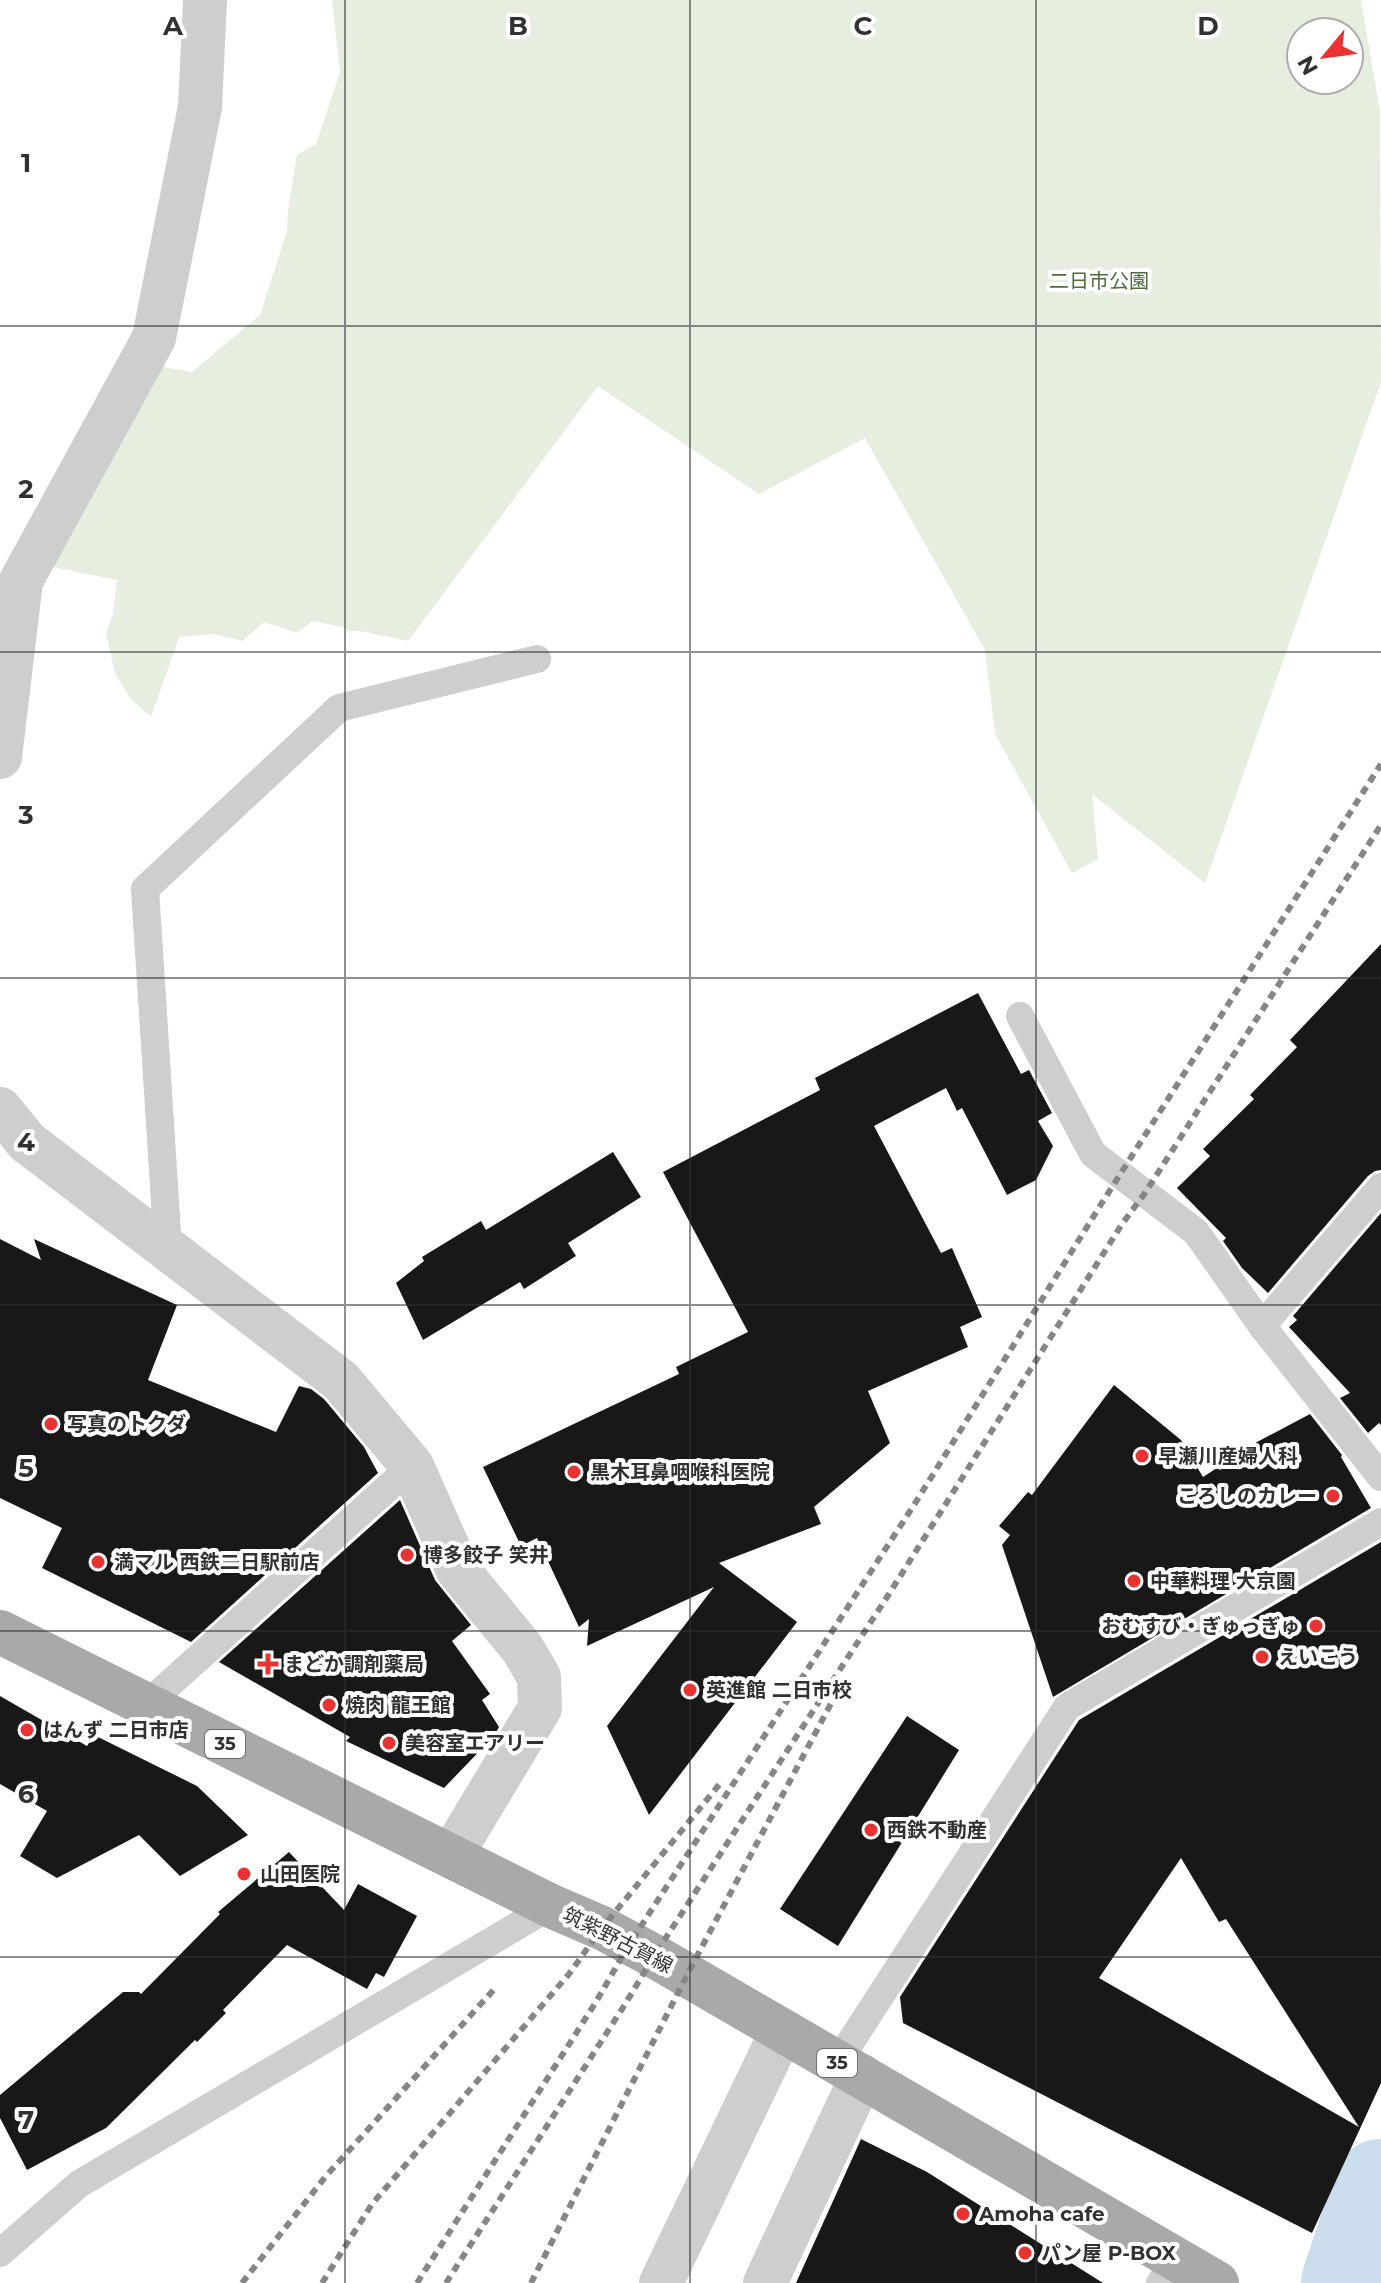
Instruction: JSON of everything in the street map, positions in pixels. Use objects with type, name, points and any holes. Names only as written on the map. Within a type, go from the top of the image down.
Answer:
[{"type":"main road","name":"筑紫野古賀線","points":[[0,1632],[551,1906],[602,1928],[849,2070],[1169,2272],[1217,2283]]},
{"type":"street","points":[[0,757],[21,581],[154,338],[200,107],[205,0]]},
{"type":"street","points":[[0,1109],[27,1142],[341,1381],[412,1466],[458,1570],[522,1648],[539,1677],[540,1708],[451,1856]]},
{"type":"street","points":[[661,2283],[782,2031]]},
{"type":"street","points":[[765,2283],[849,2070]]},
{"type":"lane","points":[[168,1248],[145,889],[339,708],[537,659]]},
{"type":"lane","points":[[1020,1016],[1093,1154],[1196,1232],[1262,1326],[1381,1477]]},
{"type":"lane","points":[[1262,1326],[1381,1187]]},
{"type":"lane","points":[[146,1705],[412,1466]]},
{"type":"lane","points":[[849,2070],[1067,1707],[1381,1522]]},
{"type":"lane","points":[[0,2253],[79,2184],[551,1906]]},
{"type":"green space","name":"二日市公園","points":[[332,0],[1361,0],[1364,16],[1285,16],[1285,96],[1365,96],[1365,24],[1380,112],[1381,382],[1205,883],[1092,794],[1098,859],[1072,873],[995,734],[985,650],[865,438],[759,494],[598,386],[408,641],[312,621],[297,633],[264,622],[242,641],[215,634],[179,637],[151,717],[130,698],[115,673],[106,633],[113,614],[117,580],[48,566],[158,366],[192,372],[260,315],[287,231],[297,155],[316,144],[340,72]]},
{"type":"building","points":[[1381,944],[1381,1170],[1368,1176],[1268,1293],[1242,1268],[1223,1241],[1226,1238],[1177,1188],[1210,1156],[1203,1149],[1254,1099],[1250,1095],[1297,1047],[1290,1040]]},
{"type":"building","points":[[978,993],[1021,1074],[1029,1070],[1052,1113],[1038,1121],[1053,1146],[1036,1180],[1007,1195],[962,1108],[957,1111],[946,1088],[874,1126],[941,1253],[952,1248],[982,1317],[960,1327],[968,1347],[868,1391],[890,1443],[814,1507],[821,1524],[719,1563],[797,1622],[649,1815],[607,1726],[714,1587],[587,1646],[589,1619],[579,1627],[537,1538],[521,1546],[483,1467],[679,1374],[676,1367],[748,1332],[663,1172],[820,1090],[815,1078]]},
{"type":"building","points":[[613,1152],[641,1197],[568,1243],[576,1256],[524,1289],[520,1282],[423,1340],[396,1283],[424,1261],[422,1257],[481,1221],[486,1230]]},
{"type":"building","points":[[1381,1213],[1381,1425],[1379,1423],[1368,1433],[1340,1398],[1350,1393],[1289,1327],[1297,1320],[1293,1316]]},
{"type":"building","points":[[0,1239],[41,1260],[34,1239],[177,1305],[148,1380],[276,1432],[299,1386],[311,1389],[324,1399],[364,1447],[378,1473],[191,1642],[42,1568],[62,1528],[0,1498]]},
{"type":"building","points":[[1114,1385],[1181,1440],[1203,1477],[1257,1442],[1310,1414],[1342,1455],[1371,1508],[1053,1697],[1002,1545],[1010,1535],[999,1526],[1028,1492],[1032,1495]]},
{"type":"building","points":[[400,1500],[435,1580],[471,1625],[452,1641],[490,1694],[482,1700],[499,1727],[444,1788],[346,1741],[350,1737],[219,1662]]},
{"type":"building","points":[[1381,1542],[1381,2083],[1312,2233],[903,2023],[900,1997],[1079,1720]],"holes":[[[1181,1858],[1219,1922],[1226,1919],[1359,2127],[1099,1978]]]},
{"type":"building","points":[[0,1696],[87,1746],[94,1735],[197,1786],[248,1835],[180,1876],[139,1835],[57,1878],[20,1856],[47,1811],[0,1784]]},
{"type":"building","name":"西鉄不動産","points":[[907,1716],[959,1750],[838,1946],[780,1909]]},
{"type":"building","points":[[289,1852],[344,1910],[358,1884],[417,1916],[384,1977],[376,1973],[367,1989],[287,1945],[223,2010],[226,2013],[106,2128],[27,2170],[0,2118],[0,2095],[123,1992],[141,1994],[220,1914],[218,1912]]},
{"type":"building","points":[[861,2139],[927,2172],[1103,2283],[796,2283]]},
{"type":"waterway","points":[[1349,2283],[1381,2187]]},
{"type":"railway","points":[[417,2283],[596,2002],[630,1943],[914,1505],[1381,764]]},
{"type":"railway","points":[[446,2283],[889,1594],[1122,1224],[1145,1193],[1381,825]]},
{"type":"railway","points":[[531,2283],[687,1975],[835,1696]]},
{"type":"railway","points":[[322,2283],[372,2204],[569,1974],[602,1928],[723,1780]]},
{"type":"railway","points":[[242,2283],[326,2176],[497,1986]]},
{"type":"place","name":"写真のトクダ","points":[[51,1424]]},
{"type":"place","name":"早瀬川産婦人科","points":[[1142,1456]]},
{"type":"place","name":"黒木耳鼻咽喉科医院","points":[[574,1472]]},
{"type":"place","name":"ころしのカレー","points":[[1333,1496]]},
{"type":"place","name":"博多餃子 笑井","points":[[407,1555]]},
{"type":"place","name":"満マル 西鉄二日駅前店","points":[[98,1562]]},
{"type":"place","name":"中華料理 大京園","points":[[1134,1581]]},
{"type":"place","name":"おむすび・ぎゅっぎゅ","points":[[1316,1626]]},
{"type":"place","name":"えいこう","points":[[1262,1657]]},
{"type":"place","name":"まどか調剤薬局","points":[[268,1664]]},
{"type":"place","name":"英進館 二日市校","points":[[690,1690]]},
{"type":"place","name":"焼肉 龍王館","points":[[329,1705]]},
{"type":"place","name":"はんず 二日市店","points":[[27,1730]]},
{"type":"place","name":"美容室エアリー","points":[[389,1743]]},
{"type":"place","name":"西鉄不動産","points":[[871,1830]]},
{"type":"place","name":"山田医院","points":[[244,1874]]},
{"type":"place","name":"Amoha cafe","points":[[963,2214]]},
{"type":"place","name":"パン屋 P-BOX","points":[[1025,2253]]}]
